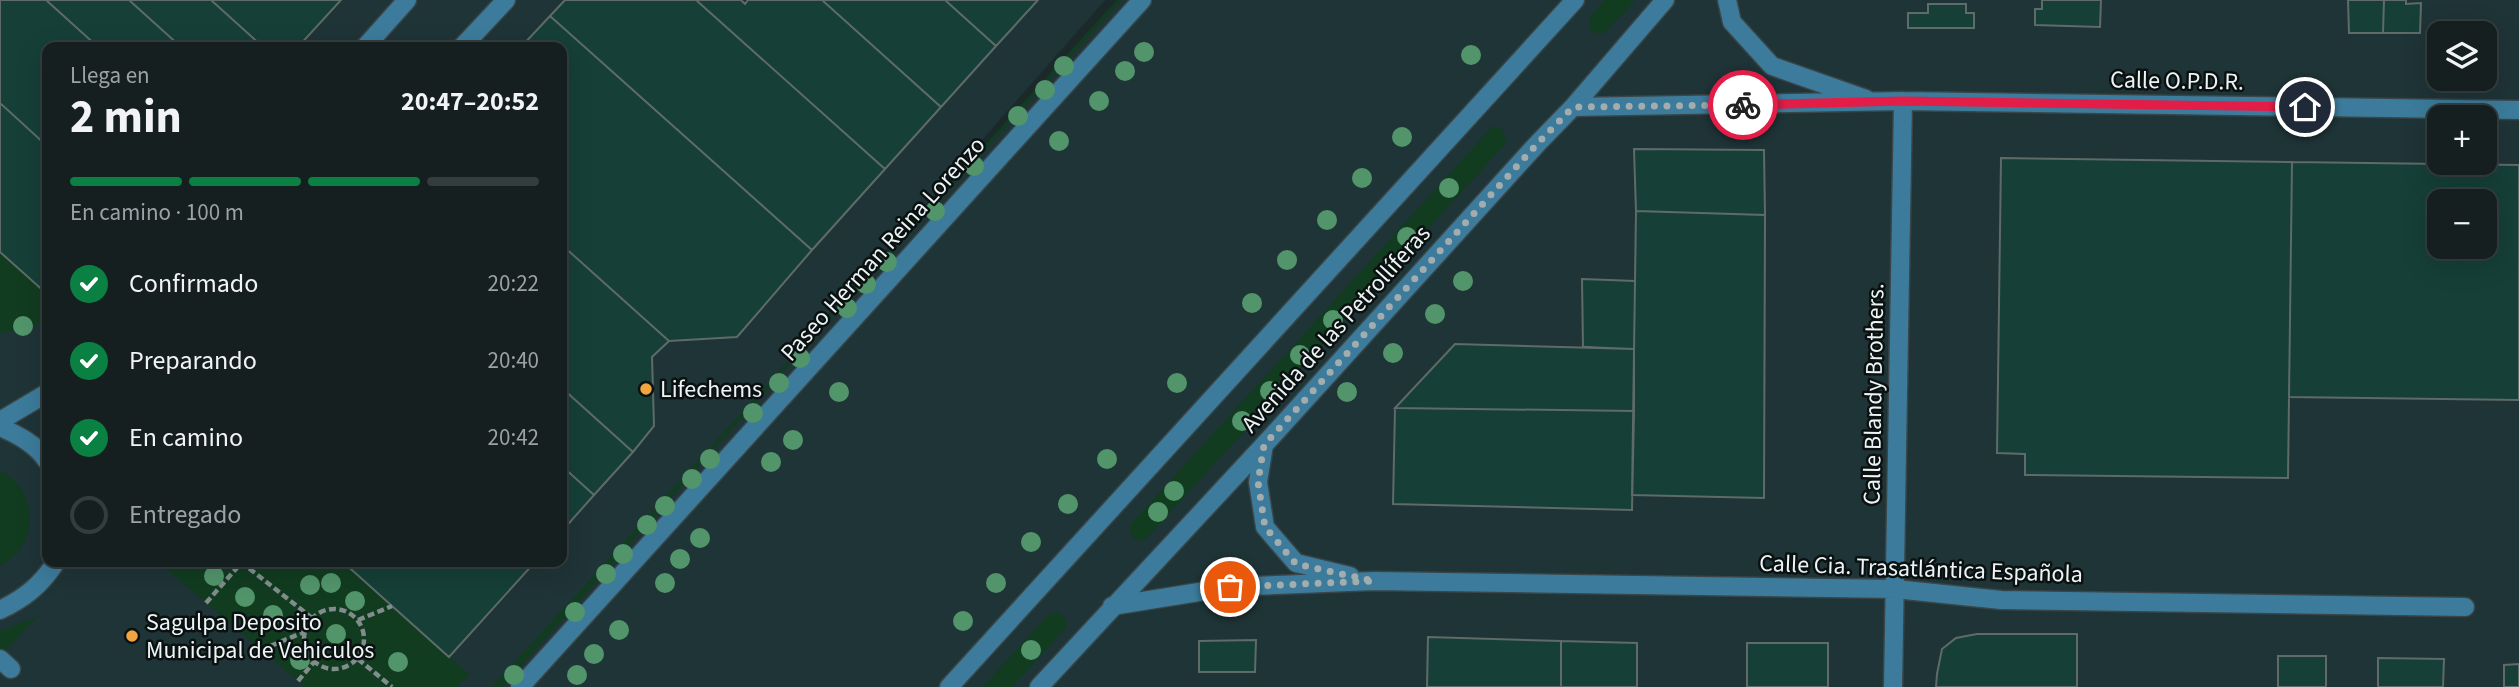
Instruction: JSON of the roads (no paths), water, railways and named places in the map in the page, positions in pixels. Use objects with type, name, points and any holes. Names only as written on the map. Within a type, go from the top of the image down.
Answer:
[{"type":"street","points":[[369,42],[407,0]]},
{"type":"street","points":[[467,42],[506,0]]},
{"type":"street","name":"Paseo Herman Reina Lorenzo","points":[[520,687],[1142,0]]},
{"type":"street","name":"Avenida de las Petrollíferas","points":[[949,687],[1575,0]]},
{"type":"street","name":"Avenida de las Petrollíferas","points":[[1039,687],[1573,107],[1665,0]]},
{"type":"street","name":"Calle O.P.D.R.","points":[[1727,0],[1732,22],[1772,66],[1876,102]]},
{"type":"street","name":"Calle O.P.D.R.","points":[[1573,107],[1903,101],[2519,110]]},
{"type":"street","name":"Calle Blandy Brothers.","points":[[1893,687],[1903,101]]},
{"type":"street","points":[[0,421],[42,396]]},
{"type":"street","points":[[0,427],[20,436],[42,453]]},
{"type":"street","name":"Calle Cia. Trasatlántica Española","points":[[1264,445],[1258,482],[1265,527],[1296,564],[1374,581]]},
{"type":"street","points":[[0,610],[23,598],[44,580],[53,567]]},
{"type":"street","name":"Calle Cia. Trasatlántica Española","points":[[1112,606],[1230,587],[1374,581],[1895,589],[2001,600],[2465,607]]},
{"type":"place","name":"Lifechems","points":[[646,389]]},
{"type":"place","name":"Sagulpa Deposito Municipal de Vehiculos","points":[[132,636]]}]
